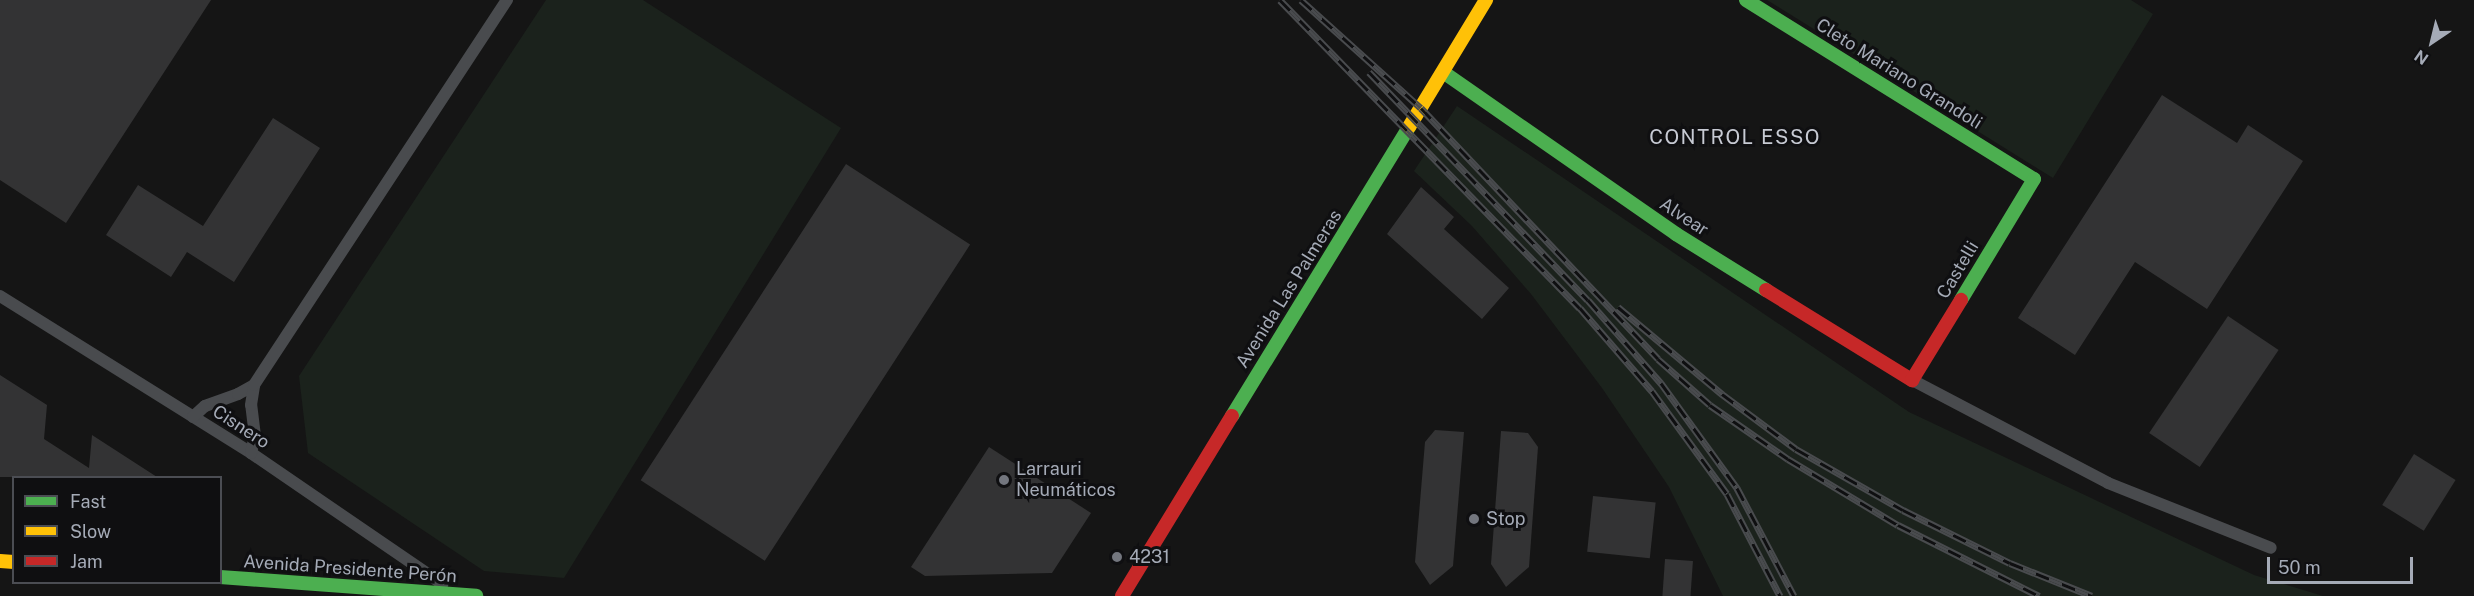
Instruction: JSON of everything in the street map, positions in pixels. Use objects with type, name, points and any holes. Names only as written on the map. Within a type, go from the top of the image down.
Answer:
[{"type":"street","name":"Avenida Las Palmeras","points":[[1122,596],[1486,0]]},
{"type":"street","name":"Cleto Mariano Grandoli","points":[[1746,0],[2034,179]]},
{"type":"street","name":"Alvear","points":[[1443,72],[1676,234],[1912,380]]},
{"type":"street","name":"Castelli","points":[[1912,380],[2034,179]]},
{"type":"street","name":"Avenida Presidente Perón","points":[[222,577],[476,596]]},
{"type":"lane","points":[[251,453],[255,436],[251,405],[254,385],[507,0]]},
{"type":"lane","name":"Cisnero","points":[[0,296],[251,453],[458,595]]},
{"type":"lane","points":[[1912,380],[2108,483],[2271,548]]},
{"type":"lane","points":[[193,417],[205,406],[238,394],[254,385]]},
{"type":"shaded area","points":[[546,0],[643,0],[841,128],[564,578],[484,571],[308,453],[299,376]]},
{"type":"shaded area","points":[[1767,0],[2131,0],[2153,14],[2053,178]]},
{"type":"shaded area","points":[[1457,106],[1909,412],[2254,575],[2323,596],[1723,596],[1669,487],[1602,388],[1531,294],[1472,226],[1414,171]]},
{"type":"building","points":[[0,0],[211,0],[66,223],[0,180]]},
{"type":"building","points":[[2162,95],[2237,143],[2248,125],[2303,161],[2207,309],[2135,262],[2075,355],[2018,318]]},
{"type":"building","points":[[273,118],[320,148],[234,282],[187,252],[171,277],[106,235],[138,185],[203,226]]},
{"type":"building","points":[[846,164],[970,245],[765,561],[641,480]]},
{"type":"building","points":[[1421,187],[1454,217],[1444,229],[1509,288],[1482,319],[1387,234]]},
{"type":"building","points":[[2228,316],[2279,350],[2200,467],[2149,433]]},
{"type":"building","points":[[0,375],[47,405],[44,439],[89,468],[92,435],[155,476],[12,476],[0,477]]},
{"type":"building","points":[[1435,430],[1464,432],[1453,566],[1430,585],[1415,562],[1425,442]]},
{"type":"building","points":[[1501,431],[1528,433],[1538,447],[1529,567],[1506,587],[1491,564]]},
{"type":"building","name":"Larrauri Neumáticos","points":[[989,447],[1091,513],[1052,573],[925,576],[911,567]]},
{"type":"building","points":[[2414,454],[2456,480],[2424,531],[2382,505]]},
{"type":"building","points":[[1593,496],[1656,503],[1650,558],[1587,552]]},
{"type":"building","points":[[1665,559],[1693,561],[1690,596],[1662,596]]},
{"type":"railway","points":[[1280,0],[1580,308],[1652,391],[1727,494],[1780,596]]},
{"type":"railway","points":[[1301,0],[1421,108],[1658,359],[1710,405],[1788,459],[1898,525],[2039,596]]},
{"type":"railway","points":[[1369,72],[1588,300],[1661,383],[1737,488],[1794,596]]},
{"type":"railway","points":[[1618,307],[1722,394],[1796,449],[1903,510],[2010,563],[2092,596]]},
{"type":"traffic: fast","points":[[1746,0],[2034,179],[1961,300]]},
{"type":"traffic: fast","points":[[1443,72],[1676,234],[1766,290]]},
{"type":"traffic: fast","points":[[1232,416],[1409,127]]},
{"type":"traffic: fast","points":[[222,577],[476,596]]},
{"type":"traffic: slow","points":[[1409,127],[1486,0]]},
{"type":"traffic: slow","points":[[0,561],[12,562]]},
{"type":"traffic: jam","points":[[1766,290],[1912,380],[1961,300]]},
{"type":"traffic: jam","points":[[1122,596],[1232,416]]},
{"type":"place","name":"Larrauri Neumáticos","points":[[1004,480]]},
{"type":"place","name":"Stop","points":[[1474,519]]},
{"type":"place","name":"4231","points":[[1117,557]]},
{"type":"district","name":"CONTROL ESSO","points":[[1735,137]]}]
